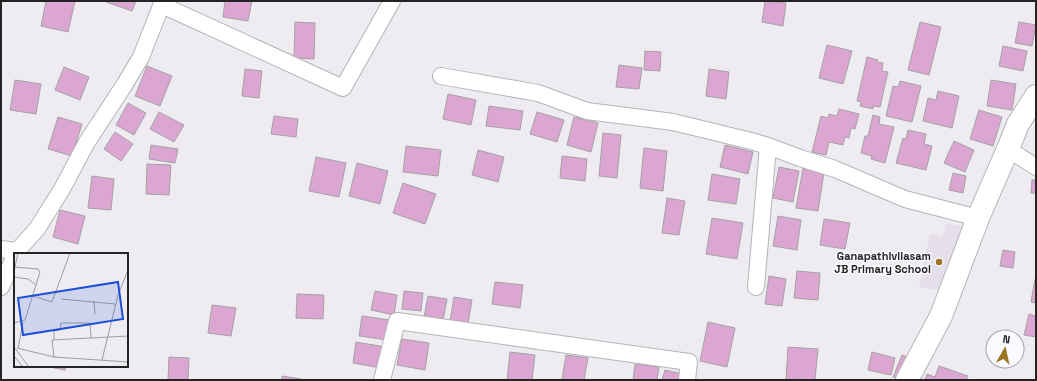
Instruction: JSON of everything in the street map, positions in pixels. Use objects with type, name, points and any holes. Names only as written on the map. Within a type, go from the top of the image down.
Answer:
[{"type":"main road","points":[[907,380],[941,316],[978,218],[1018,124],[1036,96]]},
{"type":"street","points":[[1,249],[16,253],[37,229],[62,189],[87,142],[141,57],[162,3],[343,88],[392,1]]},
{"type":"street","points":[[441,76],[538,93],[587,111],[672,122],[768,146],[836,169],[906,200],[978,218]]},
{"type":"street","points":[[756,287],[768,146]]},
{"type":"street","points":[[1008,149],[1036,168]]},
{"type":"street","points":[[1,287],[14,258]]},
{"type":"street","points":[[382,380],[398,321],[688,362],[687,380]]},
{"type":"shaded area","name":"Ganapathivilasam JB Primary School","points":[[946,223],[963,227],[947,291],[919,287],[930,234],[942,237]]},
{"type":"building","points":[[46,1],[75,1],[68,32],[41,26]]},
{"type":"building","points":[[106,1],[136,1],[132,11]]},
{"type":"building","points":[[225,1],[252,1],[248,21],[223,17]]},
{"type":"building","points":[[765,1],[786,3],[783,26],[762,22]]},
{"type":"building","points":[[295,22],[315,23],[314,59],[294,58]]},
{"type":"building","points":[[920,22],[941,27],[929,75],[908,70]]},
{"type":"building","points":[[1019,22],[1036,25],[1032,46],[1015,43]]},
{"type":"building","points":[[827,45],[852,51],[843,84],[819,78]]},
{"type":"building","points":[[1003,46],[1027,51],[1023,71],[999,66]]},
{"type":"building","points":[[645,51],[661,52],[660,71],[644,70]]},
{"type":"building","points":[[867,57],[883,63],[882,71],[888,72],[880,107],[873,106],[873,109],[860,106],[861,102],[857,101]]},
{"type":"building","points":[[619,65],[642,68],[639,89],[616,87]]},
{"type":"building","points":[[147,66],[172,76],[160,106],[135,96]]},
{"type":"building","points":[[64,67],[89,77],[80,100],[55,90]]},
{"type":"building","points":[[245,69],[262,71],[259,98],[242,96]]},
{"type":"building","points":[[709,69],[729,72],[726,99],[706,96]]},
{"type":"building","points":[[15,80],[41,84],[36,114],[10,110]]},
{"type":"building","points":[[991,80],[1016,84],[1012,110],[987,106]]},
{"type":"building","points":[[900,81],[921,86],[912,122],[886,116],[893,86],[898,87]]},
{"type":"building","points":[[938,91],[959,96],[952,128],[923,121],[928,98],[936,100]]},
{"type":"building","points":[[448,94],[476,100],[471,125],[443,119]]},
{"type":"building","points":[[128,103],[146,113],[134,135],[116,125]]},
{"type":"building","points":[[489,106],[523,111],[520,130],[486,126]]},
{"type":"building","points":[[839,109],[859,114],[855,129],[851,128],[849,138],[845,137],[843,145],[829,142],[826,155],[812,152],[821,116],[828,118],[829,114],[837,116]]},
{"type":"building","points":[[979,110],[1002,117],[993,146],[970,139]]},
{"type":"building","points":[[159,112],[184,125],[174,142],[150,129]]},
{"type":"building","points":[[537,112],[564,120],[557,142],[530,134]]},
{"type":"building","points":[[873,115],[880,117],[879,124],[894,127],[885,163],[871,159],[872,156],[861,153],[865,136],[868,136]]},
{"type":"building","points":[[274,116],[298,119],[296,137],[271,134]]},
{"type":"building","points":[[58,117],[82,124],[72,156],[48,149]]},
{"type":"building","points":[[574,117],[598,123],[591,152],[567,145]]},
{"type":"building","points":[[908,130],[926,134],[924,144],[932,146],[926,170],[896,163],[903,138],[906,139]]},
{"type":"building","points":[[115,132],[133,144],[121,161],[104,149]]},
{"type":"building","points":[[603,133],[621,135],[617,178],[599,176]]},
{"type":"building","points":[[954,141],[974,150],[965,172],[944,163]]},
{"type":"building","points":[[151,145],[178,149],[175,163],[149,159]]},
{"type":"building","points":[[725,145],[753,152],[748,174],[720,167]]},
{"type":"building","points":[[406,146],[441,150],[438,176],[403,172]]},
{"type":"building","points":[[644,148],[667,151],[663,191],[640,188]]},
{"type":"building","points":[[478,150],[504,157],[498,182],[472,175]]},
{"type":"building","points":[[562,156],[587,159],[585,181],[560,178]]},
{"type":"building","points":[[316,157],[346,163],[339,197],[309,191]]},
{"type":"building","points":[[357,163],[388,171],[380,204],[349,196]]},
{"type":"building","points":[[147,164],[171,165],[169,195],[146,194]]},
{"type":"building","points":[[779,167],[799,171],[793,202],[773,198]]},
{"type":"building","points":[[803,168],[824,172],[818,211],[796,208]]},
{"type":"building","points":[[953,173],[966,176],[963,193],[949,190]]},
{"type":"building","points":[[712,174],[740,179],[736,204],[708,200]]},
{"type":"building","points":[[92,176],[114,179],[111,210],[88,208]]},
{"type":"building","points":[[1032,180],[1036,180],[1036,193],[1031,193]]},
{"type":"building","points":[[403,183],[436,194],[425,224],[393,213]]},
{"type":"building","points":[[667,198],[685,201],[679,235],[662,233]]},
{"type":"building","points":[[60,210],[85,216],[78,244],[53,237]]},
{"type":"building","points":[[778,216],[801,220],[797,250],[773,246]]},
{"type":"building","points":[[712,218],[743,223],[737,259],[706,254]]},
{"type":"building","points":[[824,219],[850,223],[845,249],[820,245]]},
{"type":"building","points":[[1003,250],[1015,252],[1013,268],[1000,266]]},
{"type":"building","points":[[797,271],[820,273],[818,300],[794,298]]},
{"type":"building","points":[[769,276],[786,279],[782,306],[765,304]]},
{"type":"building","points":[[1036,279],[1036,303],[1031,302]]},
{"type":"building","points":[[495,282],[523,285],[520,308],[492,304]]},
{"type":"building","points":[[375,291],[397,295],[394,315],[371,310]]},
{"type":"building","points":[[404,291],[423,293],[421,311],[402,309]]},
{"type":"building","points":[[297,294],[324,295],[323,319],[296,318]]},
{"type":"building","points":[[428,296],[447,299],[443,321],[424,317]]},
{"type":"building","points":[[454,297],[472,300],[468,324],[450,321]]},
{"type":"building","points":[[212,305],[236,308],[231,336],[208,333]]},
{"type":"building","points":[[1029,314],[1036,316],[1036,337],[1025,335]]},
{"type":"building","points":[[362,316],[390,320],[388,340],[359,336]]},
{"type":"building","points":[[708,322],[735,328],[727,367],[700,361]]},
{"type":"building","points":[[402,339],[429,343],[425,370],[397,365]]},
{"type":"building","points":[[356,342],[385,347],[381,368],[353,363]]},
{"type":"building","points":[[788,347],[818,349],[815,380],[786,379]]},
{"type":"building","points":[[510,352],[535,355],[532,380],[507,380]]},
{"type":"building","points":[[872,352],[895,358],[891,375],[868,370]]},
{"type":"building","points":[[566,355],[588,358],[584,380],[562,379]]},
{"type":"building","points":[[902,355],[915,360],[901,380],[893,377]]},
{"type":"building","points":[[169,357],[189,358],[188,380],[168,380]]},
{"type":"building","points":[[635,364],[659,367],[657,380],[633,380]]},
{"type":"building","points":[[939,366],[968,376],[966,380],[925,380],[927,374],[935,377]]},
{"type":"building","points":[[49,367],[66,367],[65,370]]},
{"type":"building","points":[[665,370],[683,374],[682,380],[662,380]]},
{"type":"building","points":[[282,376],[301,379],[282,380]]},
{"type":"place","name":"Ganapathivilasam JB Primary School","points":[[939,262]]}]
